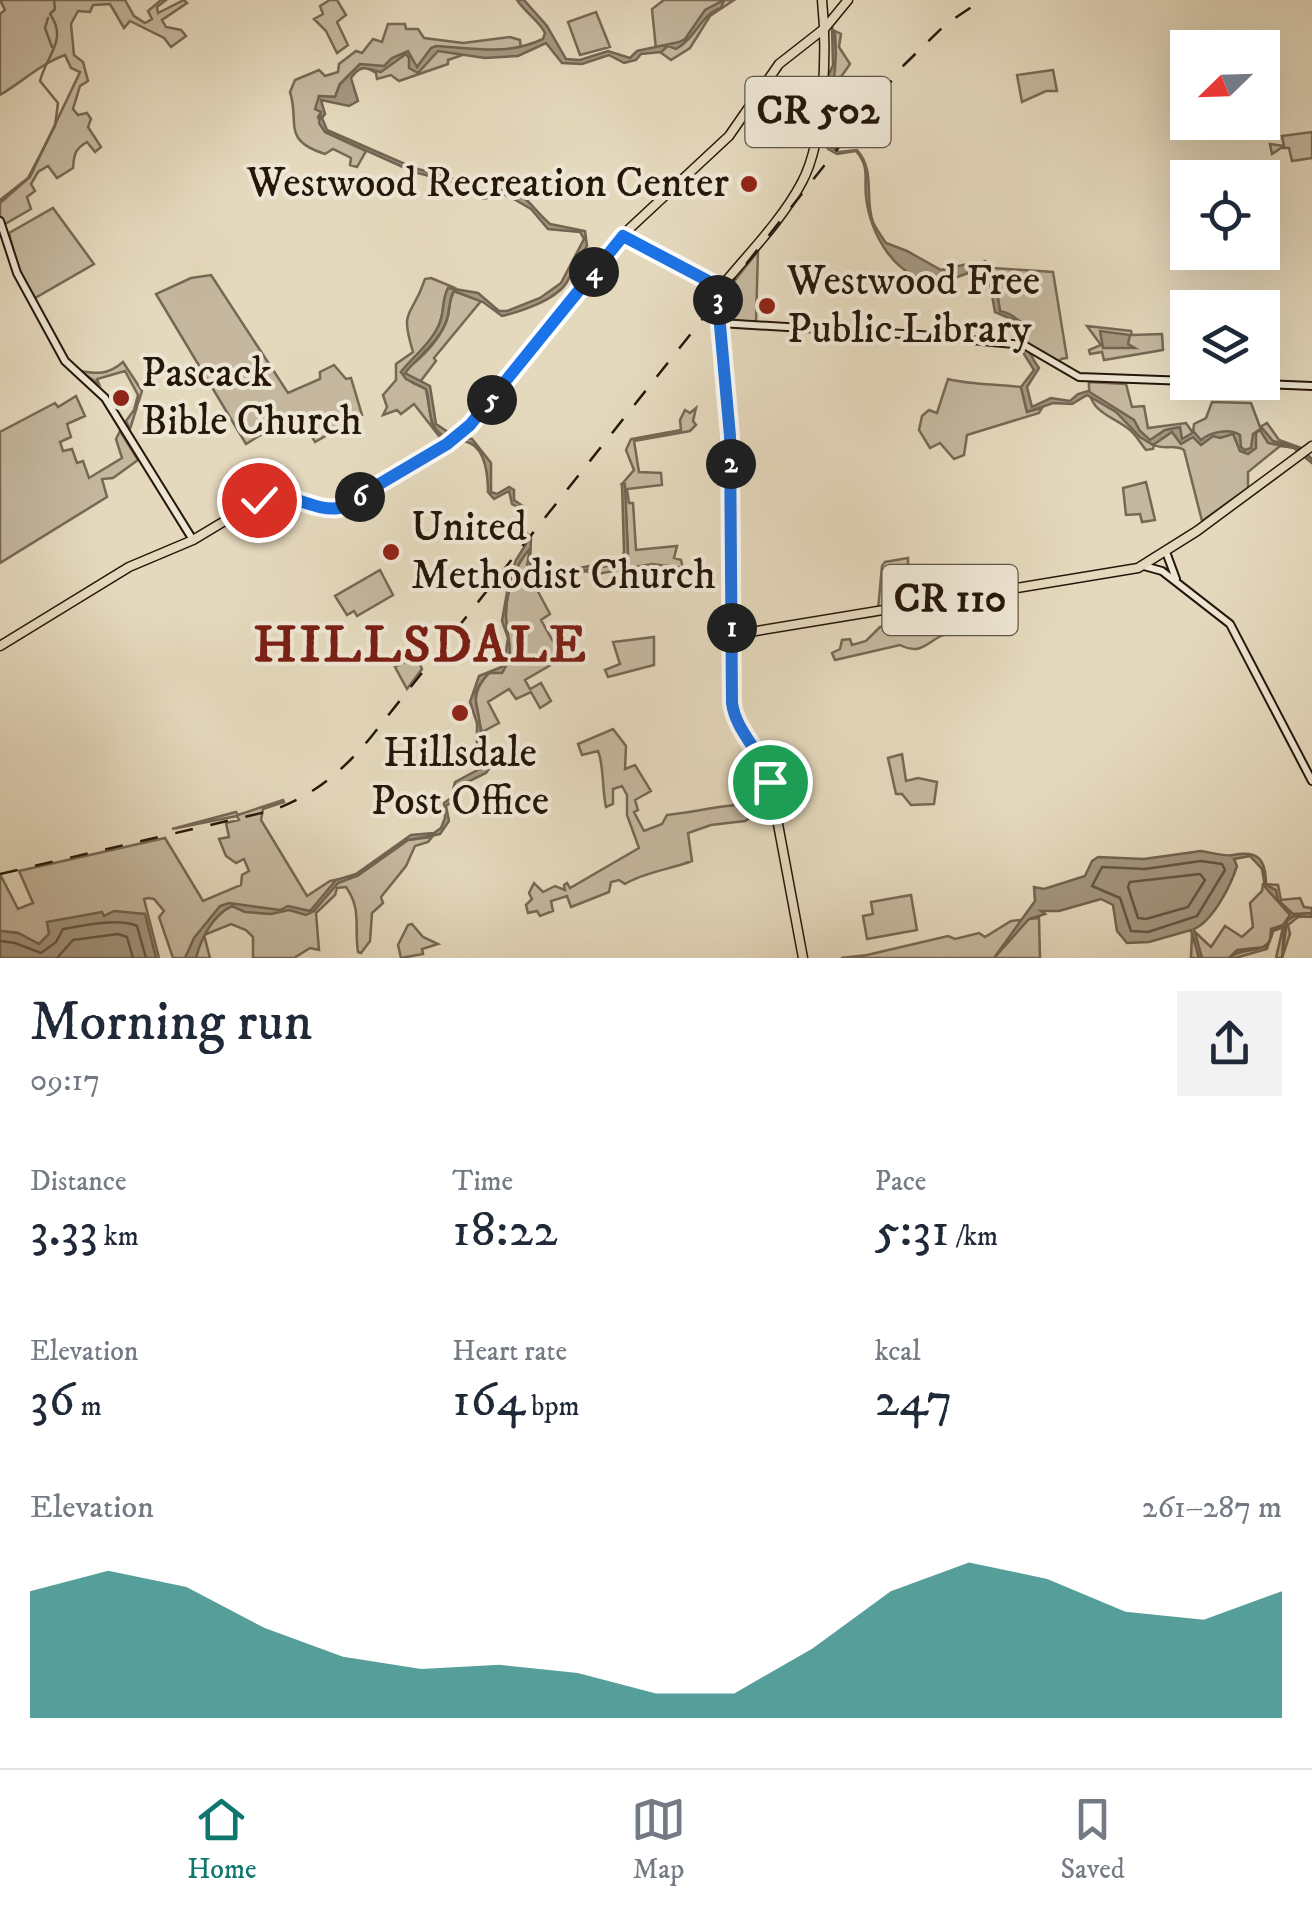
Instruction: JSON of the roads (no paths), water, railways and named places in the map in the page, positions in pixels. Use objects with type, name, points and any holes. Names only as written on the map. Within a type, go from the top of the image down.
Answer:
[{"type":"main road","name":"CR 502","points":[[717,292],[797,191],[814,147],[825,44],[822,0]]},
{"type":"main road","points":[[0,646],[129,566],[192,540],[267,497],[283,496],[323,508],[339,508],[454,439],[482,412],[623,236],[729,136],[780,64],[825,28],[848,0]]},
{"type":"main road","points":[[824,16],[836,16]]},
{"type":"main road","points":[[814,38],[825,44]]},
{"type":"main road","points":[[0,222],[16,273],[65,361],[102,394],[192,540]]},
{"type":"main road","points":[[753,231],[766,232]]},
{"type":"main road","points":[[623,236],[712,283],[717,292],[730,436],[734,716],[768,771],[804,958]]},
{"type":"main road","points":[[707,306],[714,305],[719,310]]},
{"type":"main road","points":[[720,323],[1024,345],[1082,377],[1170,381]]},
{"type":"main road","points":[[1280,385],[1312,386]]},
{"type":"main road","points":[[1145,566],[1309,448]]},
{"type":"main road","points":[[1166,552],[1180,584]]},
{"type":"main road","points":[[1145,566],[1157,568],[1230,624],[1312,781]]},
{"type":"main road","name":"CR 110","points":[[732,635],[1145,566]]},
{"type":"water","points":[[517,0],[524,0],[547,26],[566,59],[580,60],[608,51],[630,58],[637,51],[679,42],[705,10],[724,0],[721,8],[708,15],[676,49],[668,46],[661,52],[641,54],[624,63],[609,55],[582,64],[562,63],[546,43],[518,56],[485,58],[438,51],[418,73],[409,68],[406,54],[381,72],[358,70],[351,78],[358,101],[349,106],[321,100],[325,114],[322,118],[327,130],[414,168],[458,180],[483,196],[496,191],[515,192],[550,224],[585,231],[587,246],[567,282],[538,304],[502,316],[483,302],[454,291],[442,330],[405,373],[430,386],[436,424],[454,436],[472,439],[491,463],[491,492],[497,494],[509,487],[514,490],[514,500],[524,507],[517,524],[531,537],[530,565],[534,573],[543,575],[621,560],[622,484],[628,554],[624,563],[542,578],[530,573],[529,550],[524,556],[507,601],[509,659],[502,673],[489,673],[476,693],[483,743],[491,766],[486,773],[457,787],[454,800],[446,806],[449,821],[440,834],[408,840],[357,876],[338,883],[314,911],[306,915],[289,910],[271,914],[245,912],[232,906],[209,928],[196,958],[185,958],[194,938],[220,906],[229,903],[280,910],[288,906],[310,911],[336,880],[356,874],[411,835],[434,833],[441,828],[444,803],[451,798],[455,782],[485,766],[477,747],[477,723],[470,702],[479,676],[504,666],[508,638],[502,621],[509,581],[528,541],[513,526],[521,509],[512,504],[509,491],[494,499],[488,492],[480,452],[470,443],[447,437],[435,428],[426,389],[401,372],[435,333],[448,288],[478,293],[499,311],[507,311],[540,298],[561,283],[584,239],[580,232],[548,229],[531,209],[503,194],[483,199],[453,182],[414,172],[325,132],[319,123],[321,112],[315,109],[319,96],[335,97],[340,84],[360,64],[384,66],[408,51],[417,67],[436,46],[503,49],[543,39],[543,29]]},
{"type":"water","points":[[832,27],[836,53],[828,145],[839,152],[857,150],[863,158],[868,176],[873,222],[886,243],[941,270],[967,264],[973,268],[985,261],[993,268],[1000,311],[1017,319],[1039,368],[1027,387],[1032,407],[1051,398],[1070,401],[1088,391],[1134,420],[1150,440],[1165,430],[1180,427],[1182,439],[1194,432],[1201,440],[1225,431],[1240,435],[1245,450],[1251,448],[1253,434],[1262,428],[1273,441],[1300,448],[1312,463],[1294,448],[1268,443],[1260,430],[1256,433],[1256,448],[1248,454],[1240,451],[1233,434],[1213,436],[1201,445],[1193,437],[1181,444],[1172,432],[1153,445],[1116,412],[1087,395],[1072,404],[1053,403],[1027,412],[1021,387],[1034,370],[1024,354],[1014,320],[995,312],[987,267],[942,281],[911,274],[879,240],[868,210],[865,168],[860,157],[856,151],[837,154],[828,149],[826,101],[833,65]]},
{"type":"water","points":[[1100,331],[1130,335],[1128,344],[1135,348],[1103,348]]},
{"type":"water","points":[[1201,851],[1254,855],[1262,863],[1266,885],[1276,890],[1278,900],[1293,914],[1312,913],[1312,917],[1294,916],[1287,921],[1282,958],[1284,927],[1273,931],[1270,940],[1271,929],[1283,925],[1290,915],[1265,887],[1262,869],[1250,856],[1234,859],[1237,866],[1220,902],[1194,929],[1202,958],[1191,930],[1149,942],[1127,943],[1117,931],[1113,905],[1101,899],[1059,911],[1041,911],[1045,914],[1029,919],[994,958],[1035,901],[1034,887],[1044,889],[1085,876],[1098,857],[1144,859]]},
{"type":"water","points":[[114,911],[145,914],[156,958],[0,958],[0,931],[18,933],[39,944],[49,934],[47,922],[102,912],[104,916]]},
{"type":"waterway","points":[[0,200],[28,178],[55,126],[58,103],[40,81],[57,40],[50,14],[55,9],[54,0]]},
{"type":"waterway","points":[[48,18],[45,28],[52,47]]},
{"type":"railway","points":[[0,874],[270,811],[300,798],[338,772],[371,737],[904,65],[946,24],[982,0]]},
{"type":"place","name":"Westwood Recreation Center","points":[[749,184]]},
{"type":"place","name":"Westwood Free Public Library","points":[[767,306]]},
{"type":"place","name":"Pascack Bible Church","points":[[121,398]]},
{"type":"place","name":"United Methodist Church","points":[[391,552]]},
{"type":"place","name":"Hillsdale Post Office","points":[[460,713]]},
{"type":"district","name":"HILLSDALE","points":[[421,646]]}]
